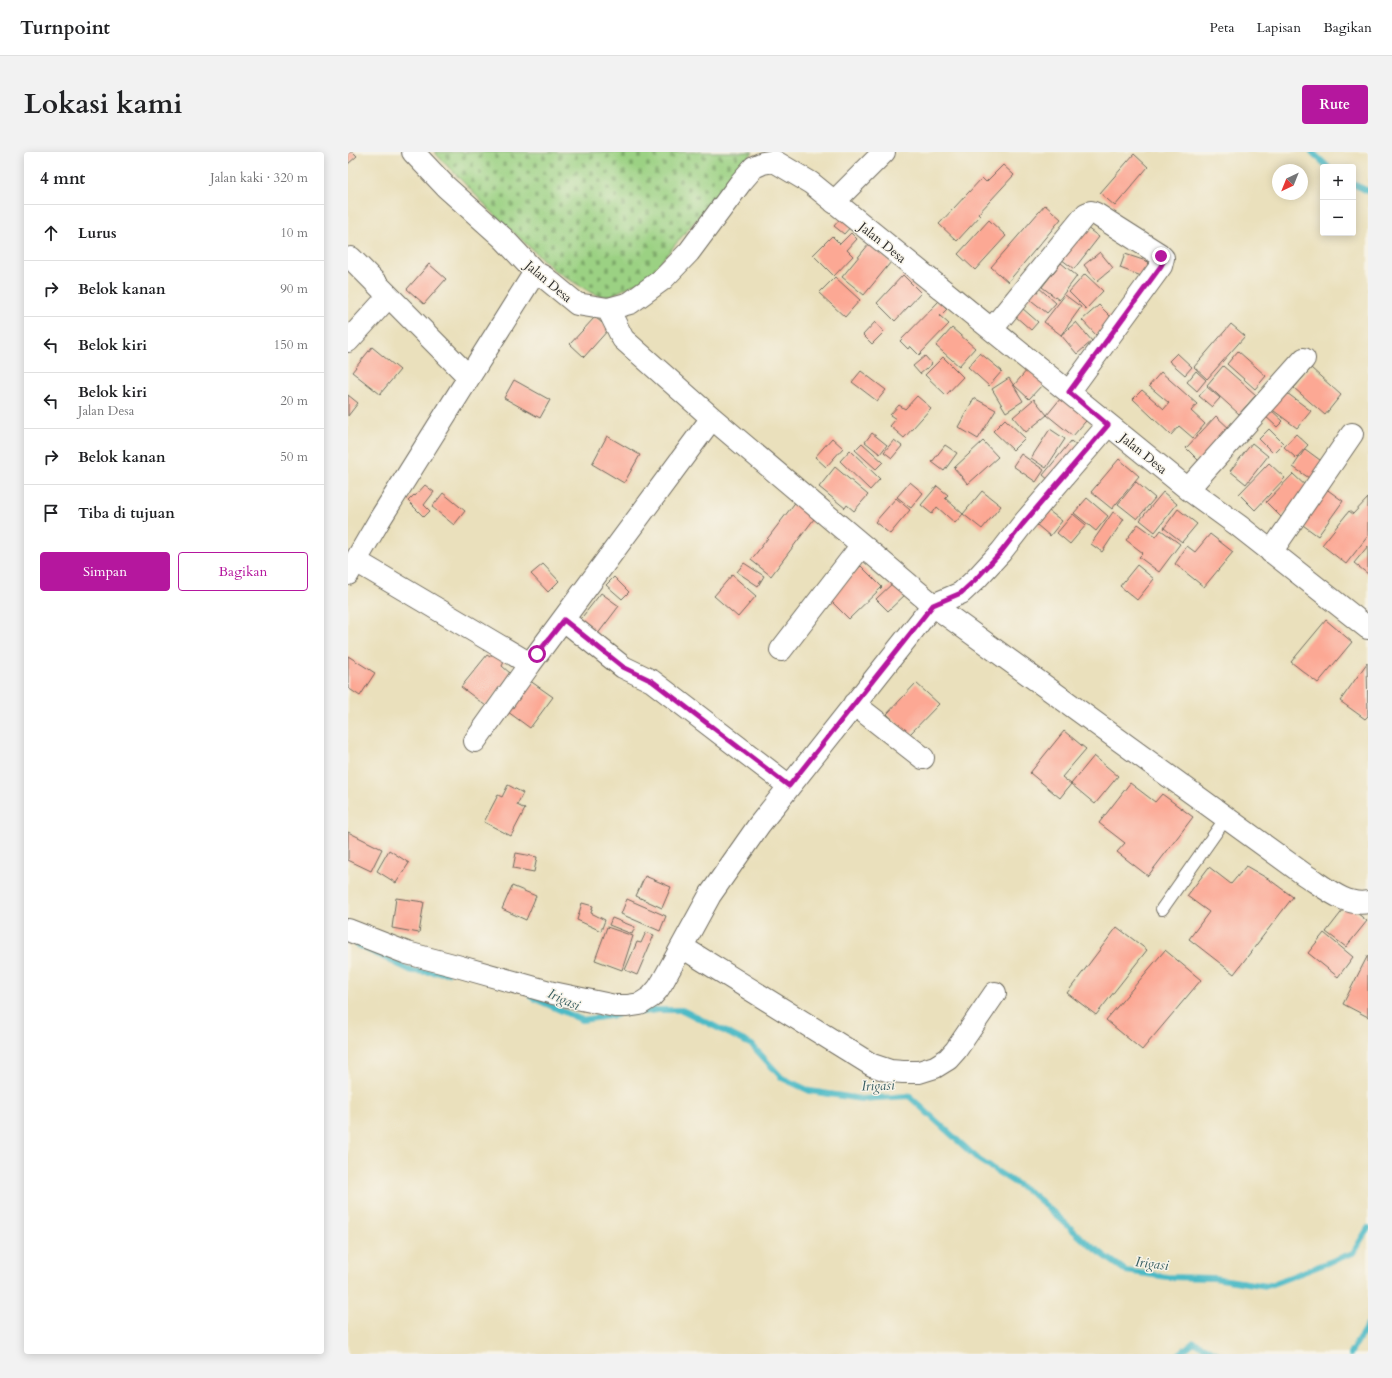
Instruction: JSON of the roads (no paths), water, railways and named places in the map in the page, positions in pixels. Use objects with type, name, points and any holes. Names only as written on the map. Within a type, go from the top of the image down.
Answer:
[{"type":"street","name":"Jalan Desa","points":[[413,152],[446,187],[503,238],[535,272],[544,277],[577,304],[608,309],[630,302],[663,279],[689,252],[741,182],[754,167],[763,163],[774,161],[811,183],[1188,489],[1239,526],[1368,628]]},
{"type":"street","points":[[834,202],[884,152]]},
{"type":"street","points":[[992,330],[1088,213],[1096,214],[1159,254],[1163,258],[1161,266],[1069,392]]},
{"type":"street","points":[[351,258],[469,377]]},
{"type":"street","points":[[530,664],[352,568],[380,520],[535,272]]},
{"type":"street","points":[[348,341],[388,296]]},
{"type":"street","points":[[608,309],[623,339],[712,418],[933,605],[1305,875],[1343,898],[1360,903],[1368,902]]},
{"type":"street","points":[[1188,489],[1304,359]]},
{"type":"street","points":[[475,741],[530,664],[712,418]]},
{"type":"street","points":[[348,930],[407,953],[553,993],[615,1006],[640,1004],[651,997],[658,990],[710,896],[759,825],[933,605],[961,593],[976,579],[1001,552],[1022,525],[1108,425]]},
{"type":"street","points":[[1271,552],[1352,434]]},
{"type":"street","points":[[781,650],[862,545]]},
{"type":"street","points":[[564,620],[623,667],[652,681],[789,786]]},
{"type":"street","points":[[854,704],[923,758]]},
{"type":"street","points":[[682,947],[872,1065],[890,1071],[919,1072],[935,1067],[948,1059],[956,1050],[995,993]]},
{"type":"lane","points":[[1162,909],[1226,818]]},
{"type":"waterway","points":[[1312,152],[1325,164]]},
{"type":"waterway","points":[[1356,185],[1368,191]]},
{"type":"waterway","name":"Irigasi","points":[[356,944],[412,971],[447,973]]},
{"type":"waterway","name":"Irigasi","points":[[531,997],[582,1020],[617,1015]]},
{"type":"waterway","name":"Irigasi","points":[[642,1012],[682,1010],[752,1045],[782,1078],[810,1091],[861,1099],[909,1096],[979,1160],[1034,1195],[1087,1243],[1126,1271],[1167,1277],[1214,1278],[1267,1286],[1353,1253],[1368,1228]]},
{"type":"waterway","name":"Irigasi","points":[[1350,1354],[1368,1324]]},
{"type":"waterway","name":"Irigasi","points":[[1179,1354],[1194,1342],[1218,1354]]}]
